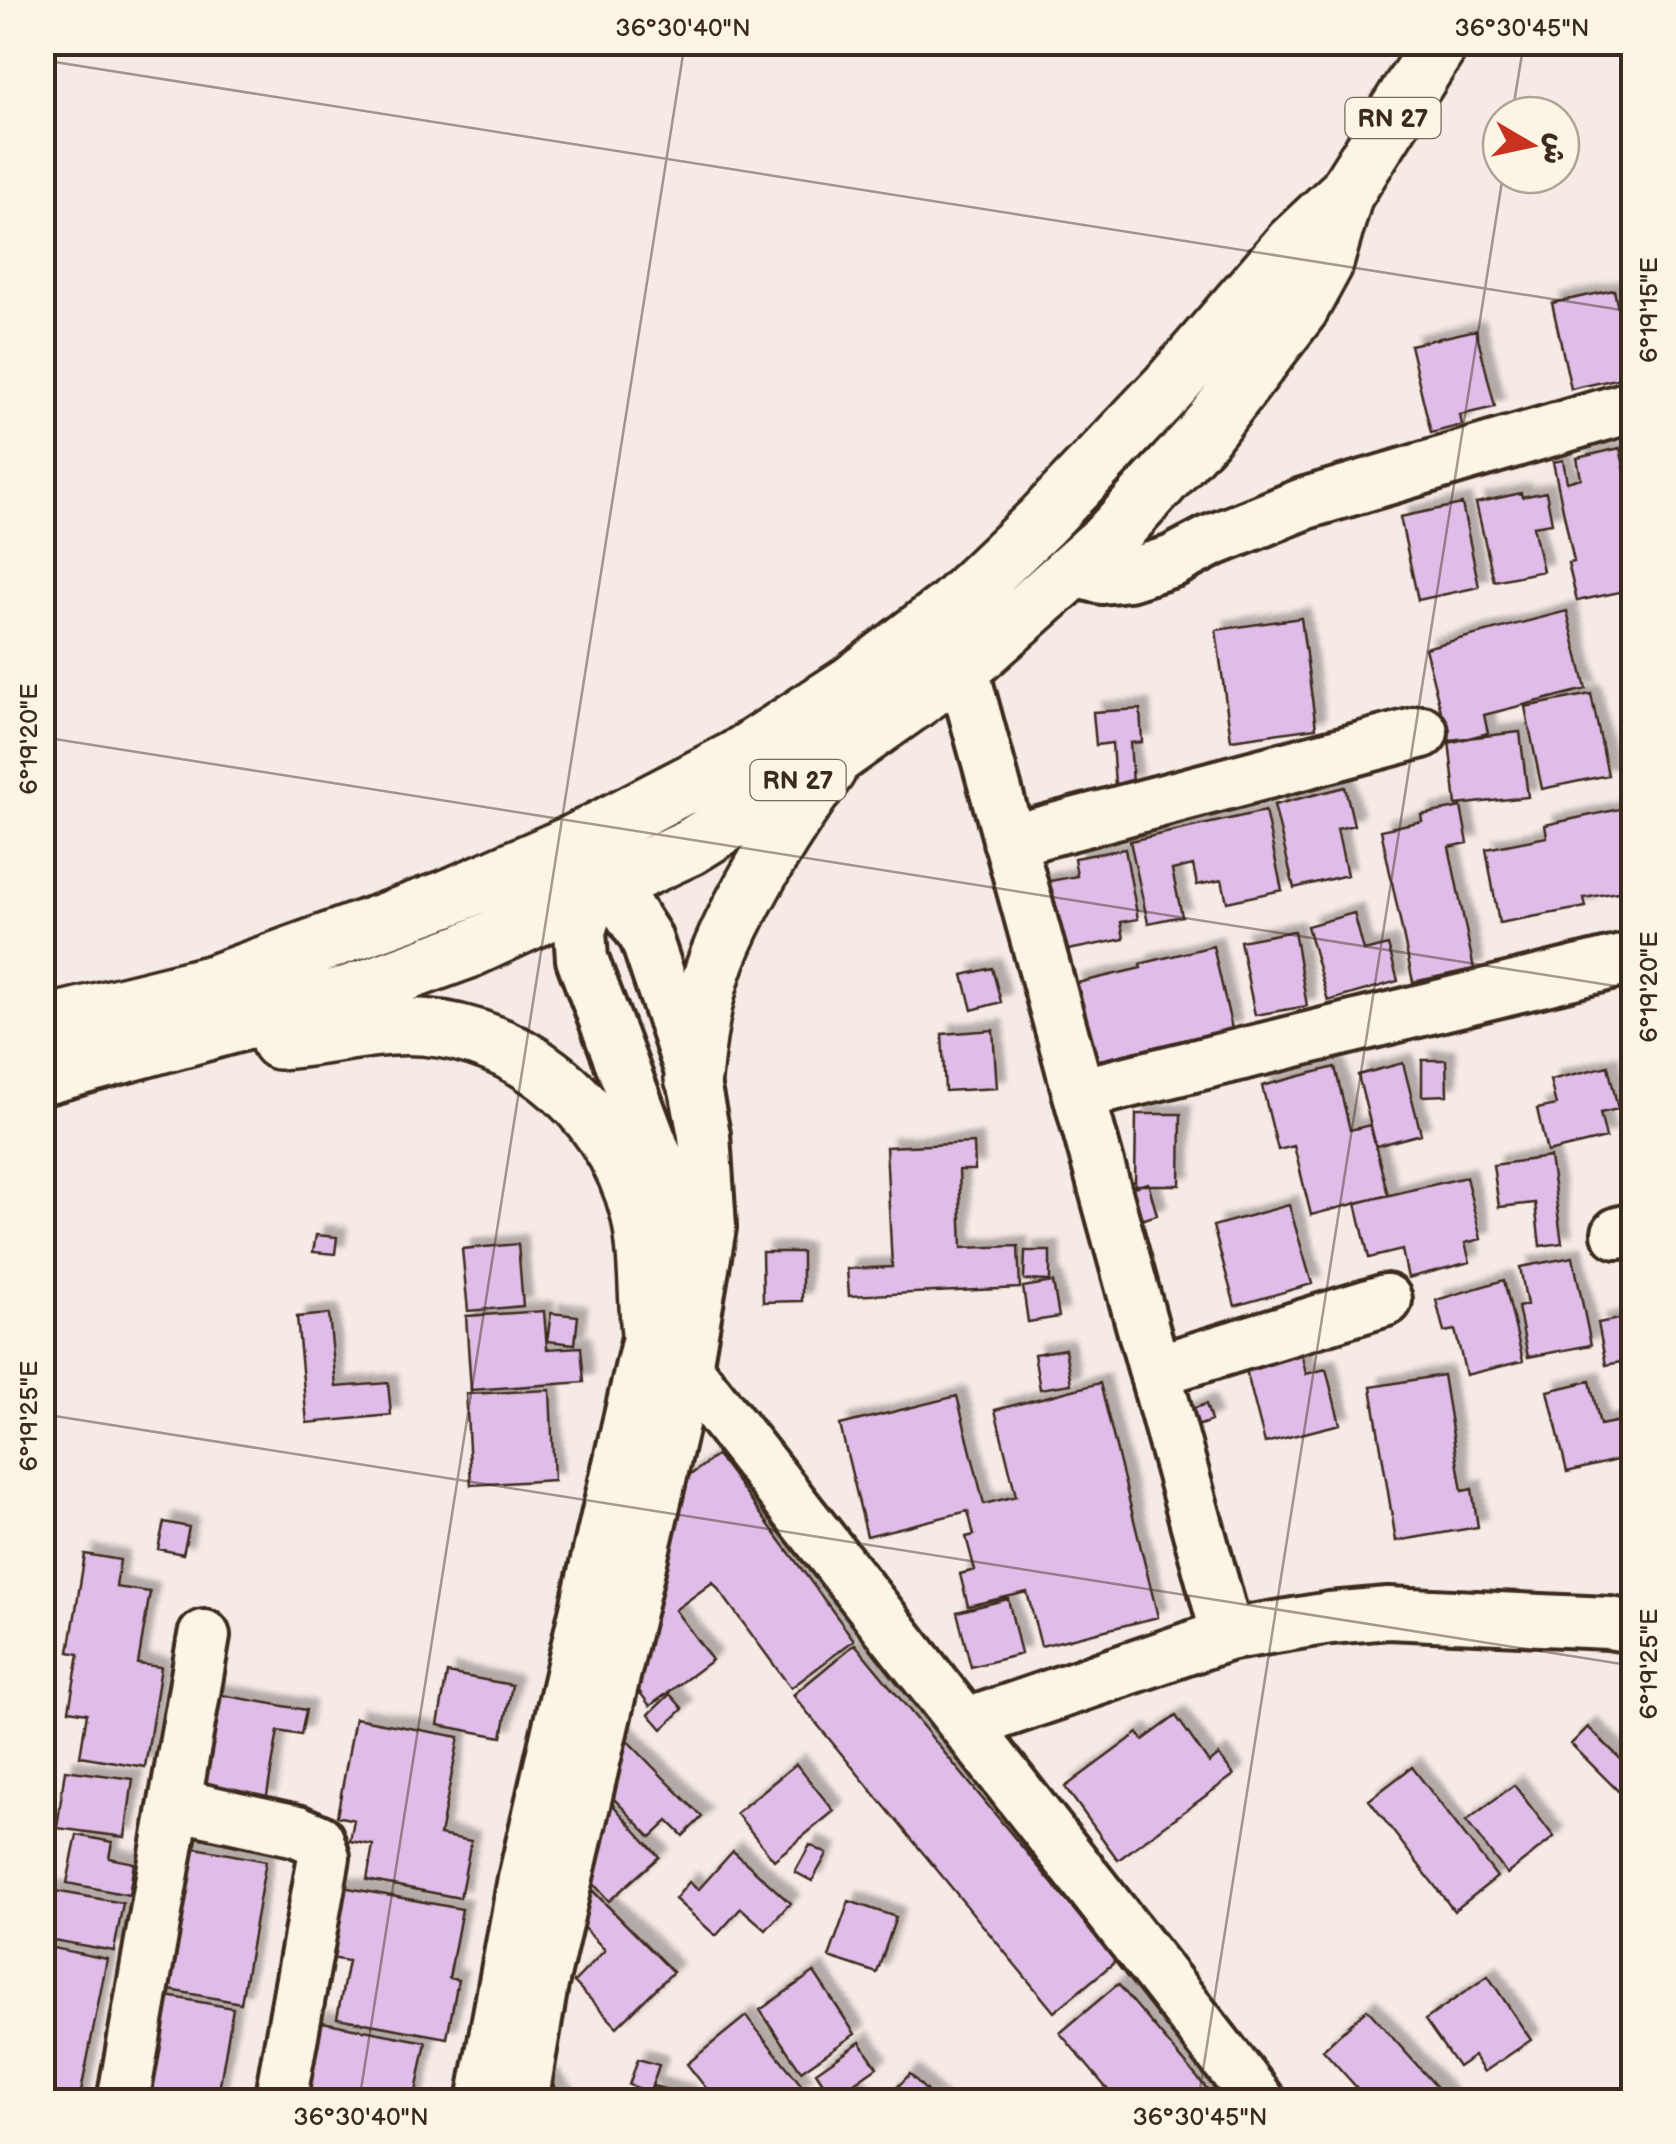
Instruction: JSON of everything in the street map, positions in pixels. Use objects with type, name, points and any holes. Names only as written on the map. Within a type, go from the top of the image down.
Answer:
[{"type":"main road","name":"RN 27","points":[[42,1026],[232,977],[430,905],[616,822],[736,759],[850,684],[953,606],[1054,508],[1181,374],[1293,243],[1345,194],[1441,42]]},
{"type":"main road","name":"RN 27","points":[[42,1077],[351,993],[466,951],[690,847],[838,756],[962,667],[1072,571],[1109,538],[1204,434],[1290,323],[1325,263],[1345,194]]},
{"type":"main road","points":[[693,1078],[704,1004],[717,958],[764,868],[811,791],[838,756]]},
{"type":"main road","points":[[152,1050],[309,1039],[394,1027],[465,1035],[541,1066],[570,1092],[601,1129],[623,1168],[639,1215],[668,1351]]},
{"type":"street","points":[[1072,571],[1102,578],[1128,575],[1172,561],[1306,503],[1634,406]]},
{"type":"street","points":[[962,667],[1227,1635]]},
{"type":"street","points":[[1009,841],[1422,732]]},
{"type":"street","points":[[522,2102],[668,1351],[670,1202],[657,1156],[582,960],[580,931],[616,822]]},
{"type":"street","points":[[483,2102],[524,1879],[668,1351],[710,1227],[704,1135],[693,1078],[646,938],[626,907],[612,897],[521,866]]},
{"type":"street","points":[[1078,1094],[1634,958]]},
{"type":"street","points":[[1155,1372],[1386,1300]]},
{"type":"street","points":[[668,1351],[1260,2102]]},
{"type":"street","points":[[965,1725],[1227,1635],[1330,1618],[1388,1613],[1634,1627]]},
{"type":"street","points":[[124,2102],[204,1636]]},
{"type":"street","points":[[175,1804],[297,1831],[318,1840],[324,1857],[280,2102]]},
{"type":"building","points":[[1614,290],[1620,318],[1634,315],[1634,375],[1571,389],[1552,303]]},
{"type":"building","points":[[1476,330],[1495,407],[1460,415],[1462,425],[1431,433],[1410,345]]},
{"type":"building","points":[[1620,448],[1634,512],[1634,589],[1577,601],[1568,563],[1574,562],[1553,462],[1563,460],[1567,482],[1581,478],[1577,458]]},
{"type":"building","points":[[1546,492],[1552,523],[1533,526],[1543,571],[1494,581],[1476,503]]},
{"type":"building","points":[[1462,504],[1479,587],[1418,600],[1400,517]]},
{"type":"building","points":[[1567,611],[1586,689],[1484,715],[1488,733],[1449,743],[1425,648]]},
{"type":"building","points":[[1301,618],[1316,728],[1231,740],[1216,630]]},
{"type":"building","points":[[1591,694],[1608,775],[1542,789],[1525,707]]},
{"type":"building","points":[[1140,709],[1142,742],[1130,743],[1133,783],[1115,785],[1112,743],[1096,745],[1093,712]]},
{"type":"building","points":[[1520,732],[1528,797],[1456,805],[1449,740]]},
{"type":"building","points":[[1634,760],[1634,803],[1627,804],[1620,762]]},
{"type":"building","points":[[1345,787],[1354,825],[1337,829],[1347,875],[1294,888],[1274,805]]},
{"type":"building","points":[[1461,807],[1468,843],[1449,847],[1474,969],[1413,982],[1381,830],[1422,821],[1421,815]]},
{"type":"building","points":[[1624,808],[1634,863],[1634,889],[1584,898],[1586,907],[1499,923],[1486,849],[1547,837],[1545,825]]},
{"type":"building","points":[[1265,811],[1282,890],[1227,902],[1222,880],[1197,885],[1193,865],[1172,870],[1182,916],[1148,923],[1130,841]]},
{"type":"building","points":[[1125,849],[1138,919],[1121,922],[1124,939],[1053,953],[1039,883],[1077,876],[1074,858]]},
{"type":"building","points":[[1354,913],[1364,951],[1388,945],[1398,981],[1328,1001],[1307,926]]},
{"type":"building","points":[[1294,931],[1307,1006],[1255,1015],[1240,941]]},
{"type":"building","points":[[1213,946],[1232,1029],[1091,1062],[1073,984]]},
{"type":"building","points":[[992,968],[1001,1002],[972,1010],[963,975]]},
{"type":"building","points":[[993,1030],[997,1088],[945,1091],[942,1034]]},
{"type":"building","points":[[1422,1060],[1446,1060],[1447,1095],[1422,1096]]},
{"type":"building","points":[[1403,1063],[1421,1134],[1376,1146],[1358,1075]]},
{"type":"building","points":[[1608,1066],[1618,1109],[1600,1113],[1606,1138],[1547,1152],[1537,1109],[1556,1105],[1550,1080]]},
{"type":"building","points":[[1335,1067],[1350,1130],[1370,1125],[1388,1195],[1311,1215],[1294,1146],[1278,1150],[1262,1086]]},
{"type":"building","points":[[1634,1106],[1634,1150],[1623,1108]]},
{"type":"building","points":[[1136,1114],[1181,1114],[1180,1185],[1135,1185]]},
{"type":"building","points":[[974,1143],[975,1170],[959,1170],[962,1248],[1018,1246],[1020,1288],[849,1296],[847,1269],[892,1267],[886,1147]]},
{"type":"building","points":[[1550,1157],[1562,1243],[1540,1246],[1535,1203],[1499,1207],[1493,1165]]},
{"type":"building","points":[[1466,1177],[1481,1239],[1465,1243],[1470,1262],[1408,1278],[1402,1250],[1369,1258],[1356,1203]]},
{"type":"building","points":[[1148,1183],[1157,1215],[1135,1222],[1126,1189]]},
{"type":"building","points":[[1289,1205],[1312,1284],[1235,1306],[1213,1226]]},
{"type":"building","points":[[316,1235],[337,1237],[335,1254],[313,1252]]},
{"type":"building","points":[[518,1244],[523,1306],[468,1311],[462,1249]]},
{"type":"building","points":[[1025,1251],[1050,1251],[1050,1281],[1024,1280]]},
{"type":"building","points":[[762,1252],[802,1252],[802,1301],[763,1302]]},
{"type":"building","points":[[1573,1257],[1591,1345],[1528,1357],[1518,1307],[1527,1305],[1520,1267]]},
{"type":"building","points":[[1504,1280],[1523,1361],[1466,1375],[1455,1330],[1444,1332],[1436,1300]]},
{"type":"building","points":[[1053,1282],[1059,1317],[1028,1322],[1023,1287]]},
{"type":"building","points":[[544,1311],[547,1349],[581,1347],[584,1382],[471,1390],[466,1316]]},
{"type":"building","points":[[551,1313],[578,1316],[575,1344],[547,1341]]},
{"type":"building","points":[[329,1314],[336,1387],[388,1383],[391,1415],[307,1423],[297,1317]]},
{"type":"building","points":[[1634,1316],[1634,1378],[1630,1360],[1606,1365],[1598,1323]]},
{"type":"building","points":[[1065,1349],[1071,1384],[1040,1389],[1034,1354]]},
{"type":"building","points":[[1301,1352],[1306,1374],[1326,1369],[1340,1424],[1265,1443],[1245,1366]]},
{"type":"building","points":[[1443,1375],[1462,1491],[1472,1489],[1478,1527],[1396,1541],[1371,1387]]},
{"type":"building","points":[[1590,1381],[1600,1425],[1625,1420],[1633,1456],[1567,1472],[1548,1391]]},
{"type":"building","points":[[1100,1383],[1158,1617],[1041,1646],[1027,1592],[968,1606],[960,1574],[975,1570],[966,1537],[974,1535],[968,1511],[867,1536],[840,1425],[957,1396],[984,1504],[1016,1496],[995,1410]]},
{"type":"building","points":[[550,1390],[554,1480],[471,1485],[466,1394]]},
{"type":"building","points":[[1206,1404],[1211,1421],[1189,1429],[1184,1412]]},
{"type":"building","points":[[717,1455],[854,1640],[791,1688],[713,1582],[675,1610],[712,1660],[650,1706],[611,1653],[633,1518]]},
{"type":"building","points":[[164,1522],[189,1527],[183,1554],[158,1549]]},
{"type":"building","points":[[85,1554],[120,1560],[116,1587],[150,1592],[138,1664],[161,1667],[145,1767],[80,1756],[87,1713],[69,1710],[79,1654],[69,1652]]},
{"type":"building","points":[[1008,1599],[1021,1654],[971,1667],[957,1612]]},
{"type":"building","points":[[855,1644],[1116,1961],[1054,2012],[793,1695]]},
{"type":"building","points":[[447,1673],[512,1685],[502,1737],[438,1725]]},
{"type":"building","points":[[205,1692],[306,1710],[301,1735],[278,1731],[266,1801],[187,1787]]},
{"type":"building","points":[[670,1694],[683,1709],[662,1729],[649,1714]]},
{"type":"building","points":[[1176,1716],[1209,1763],[1219,1755],[1234,1775],[1118,1860],[1065,1787],[1138,1733],[1143,1740]]},
{"type":"building","points":[[355,1718],[459,1737],[440,1835],[471,1841],[460,1898],[367,1880],[373,1845],[350,1841],[354,1820],[337,1816]]},
{"type":"building","points":[[612,1725],[702,1817],[683,1836],[668,1821],[651,1837],[587,1771]]},
{"type":"building","points":[[1588,1727],[1634,1772],[1618,1791],[1571,1744]]},
{"type":"building","points":[[796,1764],[834,1811],[774,1860],[736,1813]]},
{"type":"building","points":[[1412,1767],[1497,1877],[1454,1911],[1369,1800]]},
{"type":"building","points":[[65,1770],[133,1779],[125,1837],[57,1828]]},
{"type":"building","points":[[1514,1785],[1554,1837],[1507,1874],[1466,1821]]},
{"type":"building","points":[[597,1787],[659,1857],[609,1901],[569,1856]]},
{"type":"building","points":[[77,1835],[112,1842],[109,1858],[134,1863],[129,1895],[67,1883]]},
{"type":"building","points":[[810,1845],[827,1854],[812,1881],[795,1872]]},
{"type":"building","points":[[185,1846],[266,1861],[241,2003],[159,1988]]},
{"type":"building","points":[[733,1851],[790,1903],[766,1930],[741,1908],[716,1936],[675,1899],[689,1882],[698,1890]]},
{"type":"building","points":[[586,1884],[673,1972],[617,2027],[574,1982],[605,1950],[580,1924],[585,1919],[568,1902]]},
{"type":"building","points":[[332,1885],[462,1909],[449,1978],[458,1980],[447,2038],[337,2018],[348,1961],[319,1956]]},
{"type":"building","points":[[49,1890],[123,1903],[114,1951],[42,1938]]},
{"type":"building","points":[[849,1901],[896,1917],[877,1973],[829,1957]]},
{"type":"building","points":[[43,1946],[107,1959],[79,2102],[42,2102]]},
{"type":"building","points":[[814,1972],[855,2034],[801,2071],[760,2010]]},
{"type":"building","points":[[1488,1976],[1531,2040],[1484,2072],[1474,2056],[1458,2067],[1425,2020]]},
{"type":"building","points":[[1118,1984],[1218,2102],[1118,2102],[1060,2033]]},
{"type":"building","points":[[156,1994],[233,2008],[217,2102],[137,2102]]},
{"type":"building","points":[[1367,2009],[1450,2102],[1365,2102],[1367,2099],[1323,2050]]},
{"type":"building","points":[[746,2016],[803,2087],[786,2102],[717,2102],[687,2064]]},
{"type":"building","points":[[317,2021],[426,2042],[414,2102],[372,2102],[305,2089]]},
{"type":"building","points":[[860,2042],[877,2067],[833,2098],[816,2072]]},
{"type":"building","points":[[638,2059],[659,2065],[650,2092],[629,2085]]},
{"type":"building","points":[[910,2074],[937,2102],[883,2102]]},
{"type":"building","points":[[548,2078],[567,2102],[518,2102]]},
{"type":"building","points":[[653,2086],[687,2095],[685,2102],[649,2102]]},
{"type":"building","points":[[853,2086],[864,2102],[833,2102]]}]
